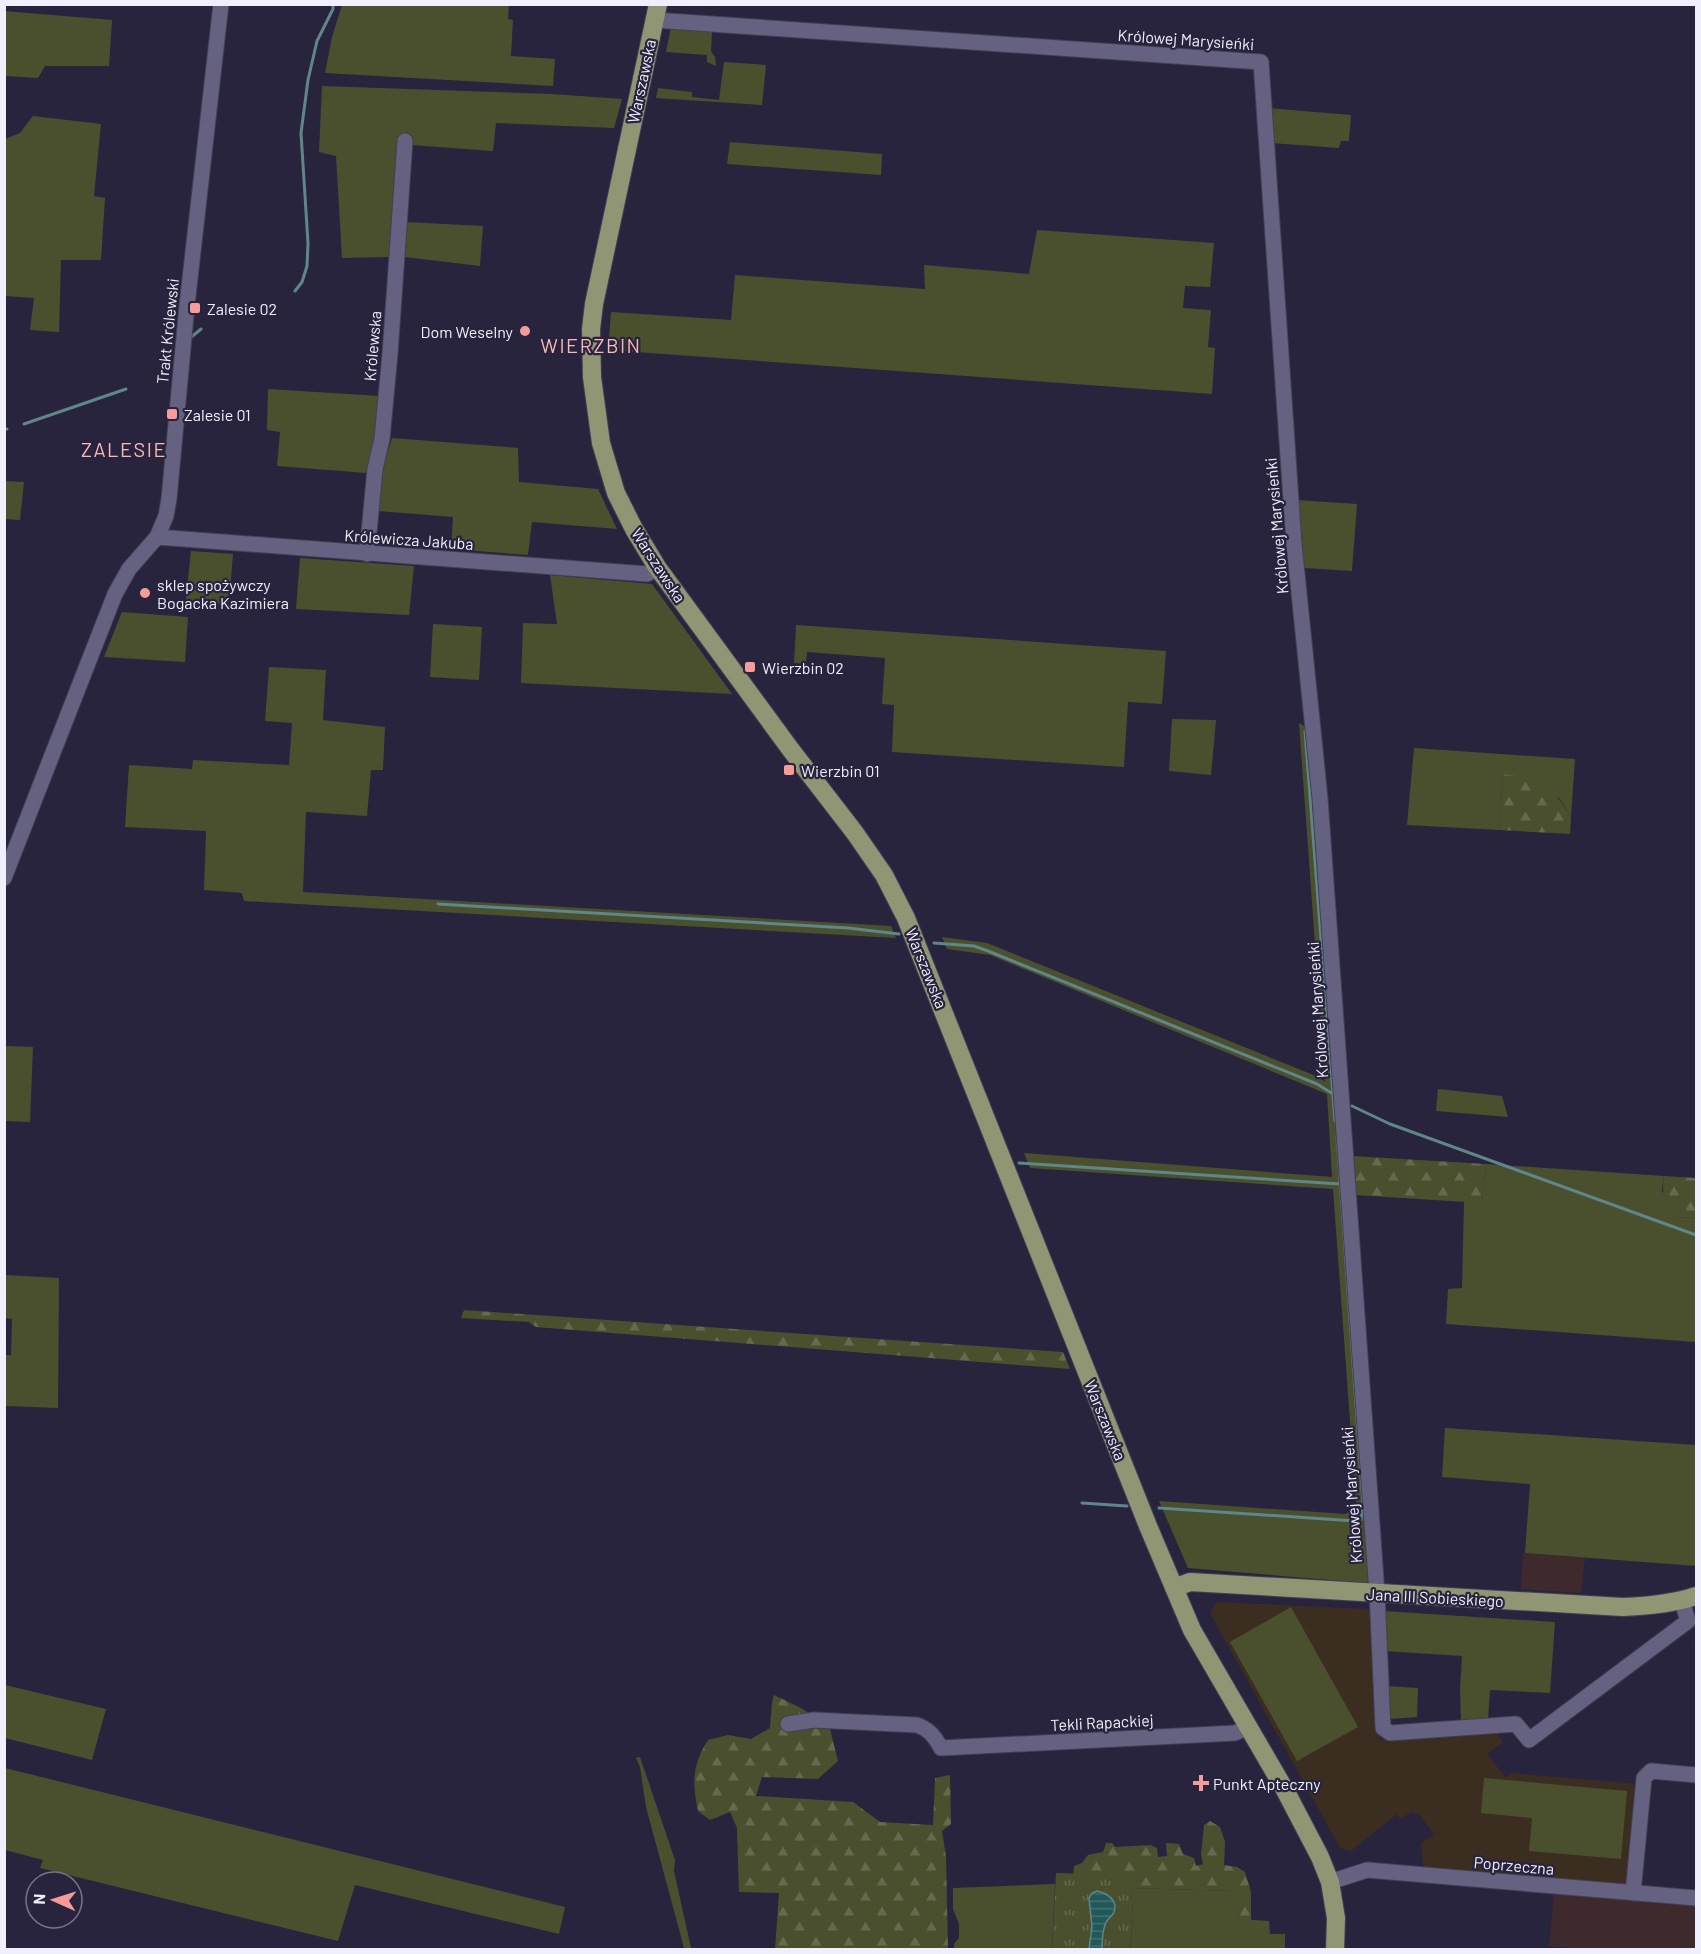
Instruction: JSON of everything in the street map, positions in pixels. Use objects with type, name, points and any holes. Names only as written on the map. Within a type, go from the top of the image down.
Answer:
[{"type":"main road","name":"Warszawska","points":[[656,12],[595,295],[591,351],[594,398],[604,453],[616,493],[657,567],[855,833],[884,875],[906,918],[1192,1630],[1303,1823],[1320,1857],[1330,1882],[1335,1918],[1335,1950]]},
{"type":"main road","name":"Jana III Sobieskiego","points":[[1174,1588],[1190,1582],[1623,1607],[1653,1605],[1689,1598]]},
{"type":"street","name":"Trakt Królewski","points":[[4,878],[115,594],[129,569],[157,537],[166,516],[221,4]]},
{"type":"street","name":"Królowej Marysieńki","points":[[656,12],[1261,62],[1294,544],[1320,798],[1377,1593]]},
{"type":"street","name":"Królewska","points":[[367,554],[390,354],[405,141]]},
{"type":"street","name":"Królewicza Jakuba","points":[[157,537],[647,574],[657,567]]},
{"type":"street","points":[[1377,1593],[1384,1730],[1390,1732],[1516,1724],[1529,1740],[1692,1618],[1689,1598]]},
{"type":"street","name":"Tekli Rapackiej","points":[[788,1724],[813,1720],[917,1725],[925,1727],[941,1748],[1235,1733],[1248,1727]]},
{"type":"street","points":[[1634,1893],[1644,1778],[1651,1771],[1696,1775]]},
{"type":"street","name":"Poprzeczna","points":[[1330,1882],[1367,1870],[1696,1898]]},
{"type":"shaded area","points":[[1523,1553],[1585,1558],[1581,1593],[1521,1589]]},
{"type":"shaded area","points":[[1217,1602],[1368,1609],[1372,1617],[1379,1739],[1393,1740],[1494,1729],[1503,1742],[1487,1754],[1506,1778],[1511,1773],[1639,1784],[1630,1881],[1624,1885],[1423,1867],[1421,1843],[1434,1835],[1420,1815],[1411,1812],[1401,1819],[1397,1814],[1351,1851],[1340,1848],[1210,1613]]},
{"type":"shaded area","points":[[1097,1891],[1111,1898],[1115,1909],[1106,1923],[1102,1949],[1089,1949],[1092,1927],[1089,1898]]},
{"type":"shaded area","points":[[1554,1893],[1696,1906],[1696,1949],[1590,1950],[1549,1946]]},
{"type":"green space","points":[[342,5],[509,5],[508,19],[513,20],[511,56],[555,59],[553,86],[325,73],[332,37]]},
{"type":"green space","points":[[4,11],[112,20],[109,66],[45,66],[38,78],[5,76]]},
{"type":"green space","points":[[671,27],[712,32],[711,51],[715,57],[716,66],[707,62],[707,55],[666,52]]},
{"type":"green space","points":[[724,62],[766,65],[762,105],[656,98],[658,88],[692,92],[692,97],[719,100]]},
{"type":"green space","points":[[322,86],[552,94],[622,99],[614,128],[496,123],[493,151],[411,145],[390,257],[342,258],[336,156],[319,152]]},
{"type":"green space","points":[[1268,108],[1351,115],[1349,141],[1341,141],[1339,148],[1271,143]]},
{"type":"green space","points":[[33,116],[101,124],[94,196],[105,198],[101,260],[61,260],[59,332],[30,330],[34,298],[5,296],[5,139],[20,133]]},
{"type":"green space","points":[[730,142],[882,154],[881,175],[727,164]]},
{"type":"green space","points":[[406,222],[483,226],[480,266],[405,257]]},
{"type":"green space","points":[[1037,230],[1214,243],[1210,287],[1185,286],[1183,308],[1211,310],[1208,347],[1215,348],[1212,394],[608,350],[611,312],[731,320],[735,275],[925,289],[924,265],[1029,274]]},
{"type":"green space","points":[[268,389],[380,396],[377,438],[367,473],[277,466],[280,432],[267,430]]},
{"type":"green space","points":[[392,438],[518,448],[519,482],[598,489],[617,529],[532,522],[528,555],[451,549],[453,517],[378,511],[381,474]]},
{"type":"green space","points":[[4,481],[24,482],[20,520],[5,519]]},
{"type":"green space","points":[[1296,500],[1357,504],[1352,571],[1304,568]]},
{"type":"green space","points":[[191,551],[233,554],[229,605],[217,603],[216,611],[185,607]]},
{"type":"green space","points":[[300,558],[414,566],[409,615],[296,609]]},
{"type":"green space","points":[[550,575],[652,584],[732,694],[521,683],[523,623],[557,624]]},
{"type":"green space","points":[[122,612],[188,617],[185,662],[104,657]]},
{"type":"green space","points":[[433,624],[482,627],[479,680],[430,677]]},
{"type":"green space","points":[[796,625],[1166,651],[1162,704],[1128,702],[1124,767],[892,752],[894,705],[882,704],[885,658],[807,652],[806,664],[794,663]]},
{"type":"green space","points":[[269,667],[326,670],[323,720],[385,727],[383,770],[371,770],[367,816],[306,812],[303,892],[891,926],[896,938],[244,901],[242,893],[204,890],[206,831],[125,827],[129,765],[192,769],[193,760],[289,765],[292,723],[265,721]]},
{"type":"green space","points":[[1172,719],[1216,720],[1211,775],[1169,771]]},
{"type":"green space","points":[[1299,723],[1309,729],[1371,1579],[1366,1583],[1188,1568],[1159,1501],[1345,1514],[1351,1511],[1356,1503],[1333,1189],[1030,1168],[1024,1153],[1332,1177],[1327,1094],[990,955],[947,949],[942,937],[987,943],[1316,1076],[1325,1082]]},
{"type":"green space","points":[[1414,748],[1575,759],[1571,816],[1559,798],[1503,775],[1499,830],[1407,825]]},
{"type":"green space","points":[[1503,774],[1531,778],[1543,784],[1558,798],[1571,816],[1570,834],[1499,830]]},
{"type":"green space","points":[[5,1046],[33,1047],[30,1122],[5,1121]]},
{"type":"green space","points":[[1438,1089],[1502,1096],[1508,1117],[1436,1111]]},
{"type":"green space","points":[[1352,1156],[1486,1164],[1482,1203],[1355,1195]]},
{"type":"green space","points":[[1486,1164],[1664,1176],[1662,1190],[1674,1217],[1696,1218],[1696,1342],[1446,1324],[1448,1289],[1462,1288],[1464,1202],[1482,1202]]},
{"type":"green space","points":[[1664,1176],[1696,1178],[1696,1218],[1674,1217],[1670,1212],[1664,1198]]},
{"type":"green space","points":[[5,1275],[59,1278],[58,1408],[5,1406],[5,1355],[11,1355],[12,1319],[5,1318]]},
{"type":"green space","points":[[464,1310],[1063,1352],[1070,1369],[536,1327],[529,1322],[461,1318]]},
{"type":"green space","points":[[1445,1428],[1696,1445],[1696,1566],[1525,1553],[1530,1484],[1442,1477]]},
{"type":"green space","points":[[1291,1607],[1358,1727],[1297,1761],[1230,1642]]},
{"type":"green space","points":[[1383,1611],[1555,1622],[1550,1693],[1490,1690],[1488,1720],[1461,1722],[1462,1656],[1384,1651]]},
{"type":"green space","points":[[5,1685],[106,1709],[92,1760],[5,1738]]},
{"type":"green space","points":[[1386,1686],[1418,1688],[1417,1717],[1390,1719]]},
{"type":"green space","points":[[774,1695],[829,1725],[838,1761],[818,1779],[762,1777],[756,1796],[853,1802],[880,1822],[933,1825],[935,1778],[950,1775],[951,1824],[942,1831],[946,1856],[948,1949],[775,1949],[779,1893],[739,1892],[737,1828],[730,1812],[710,1820],[698,1811],[694,1783],[696,1766],[708,1740],[728,1735],[751,1739],[770,1728]]},
{"type":"green space","points":[[640,1757],[675,1860],[674,1871],[691,1948],[684,1948],[646,1807],[640,1767],[636,1758]]},
{"type":"green space","points":[[5,1768],[565,1907],[559,1934],[355,1885],[338,1941],[84,1879],[84,1870],[40,1868],[43,1860],[5,1850]]},
{"type":"green space","points":[[1484,1778],[1627,1791],[1621,1859],[1529,1851],[1532,1818],[1481,1813]]},
{"type":"green space","points":[[1210,1821],[1220,1827],[1225,1842],[1224,1865],[1237,1867],[1245,1872],[1251,1892],[1251,1921],[1239,1920],[1236,1891],[1131,1888],[1073,1877],[1074,1866],[1082,1863],[1088,1855],[1103,1852],[1106,1843],[1112,1843],[1115,1847],[1151,1845],[1157,1848],[1158,1857],[1167,1856],[1166,1843],[1179,1844],[1183,1854],[1194,1858],[1196,1866],[1203,1864],[1201,1855],[1204,1825]]},
{"type":"green space","points":[[1056,1873],[1121,1875],[1131,1888],[1133,1915],[1130,1949],[1052,1950]]},
{"type":"green space","points":[[1055,1884],[1052,1949],[954,1949],[954,1944],[959,1938],[959,1924],[953,1909],[953,1888]]},
{"type":"green space","points":[[1131,1888],[1237,1891],[1239,1919],[1269,1921],[1270,1934],[1285,1934],[1285,1949],[1130,1950],[1133,1915]]},
{"type":"waterway","points":[[295,291],[302,282],[307,266],[308,243],[301,133],[308,80],[317,41],[333,9],[333,4]]},
{"type":"waterway","points":[[189,339],[201,329]]},
{"type":"waterway","points":[[24,424],[126,389]]},
{"type":"waterway","points":[[1305,731],[1335,1121]]},
{"type":"waterway","points":[[438,904],[848,928],[899,934]]},
{"type":"waterway","points":[[934,943],[974,946],[988,951],[1317,1084],[1333,1094]]},
{"type":"waterway","points":[[1352,1106],[1390,1124],[1696,1235]]},
{"type":"waterway","points":[[1159,1508],[1355,1521],[1361,1519],[1363,1503],[1337,1136]]},
{"type":"waterway","points":[[1019,1163],[1340,1184]]},
{"type":"waterway","points":[[1082,1503],[1127,1506]]},
{"type":"place","name":"Zalesie 02","points":[[195,308]]},
{"type":"place","name":"Dom Weselny","points":[[525,331]]},
{"type":"place","name":"Zalesie 01","points":[[172,414]]},
{"type":"place","name":"sklep spożywczy Bogacka Kazimiera","points":[[145,593]]},
{"type":"place","name":"Wierzbin 02","points":[[750,667]]},
{"type":"place","name":"Wierzbin 01","points":[[789,770]]},
{"type":"place","name":"Punkt Apteczny","points":[[1201,1783]]},
{"type":"district","name":"WIERZBIN","points":[[591,345]]},
{"type":"district","name":"ZALESIE","points":[[124,449]]}]
